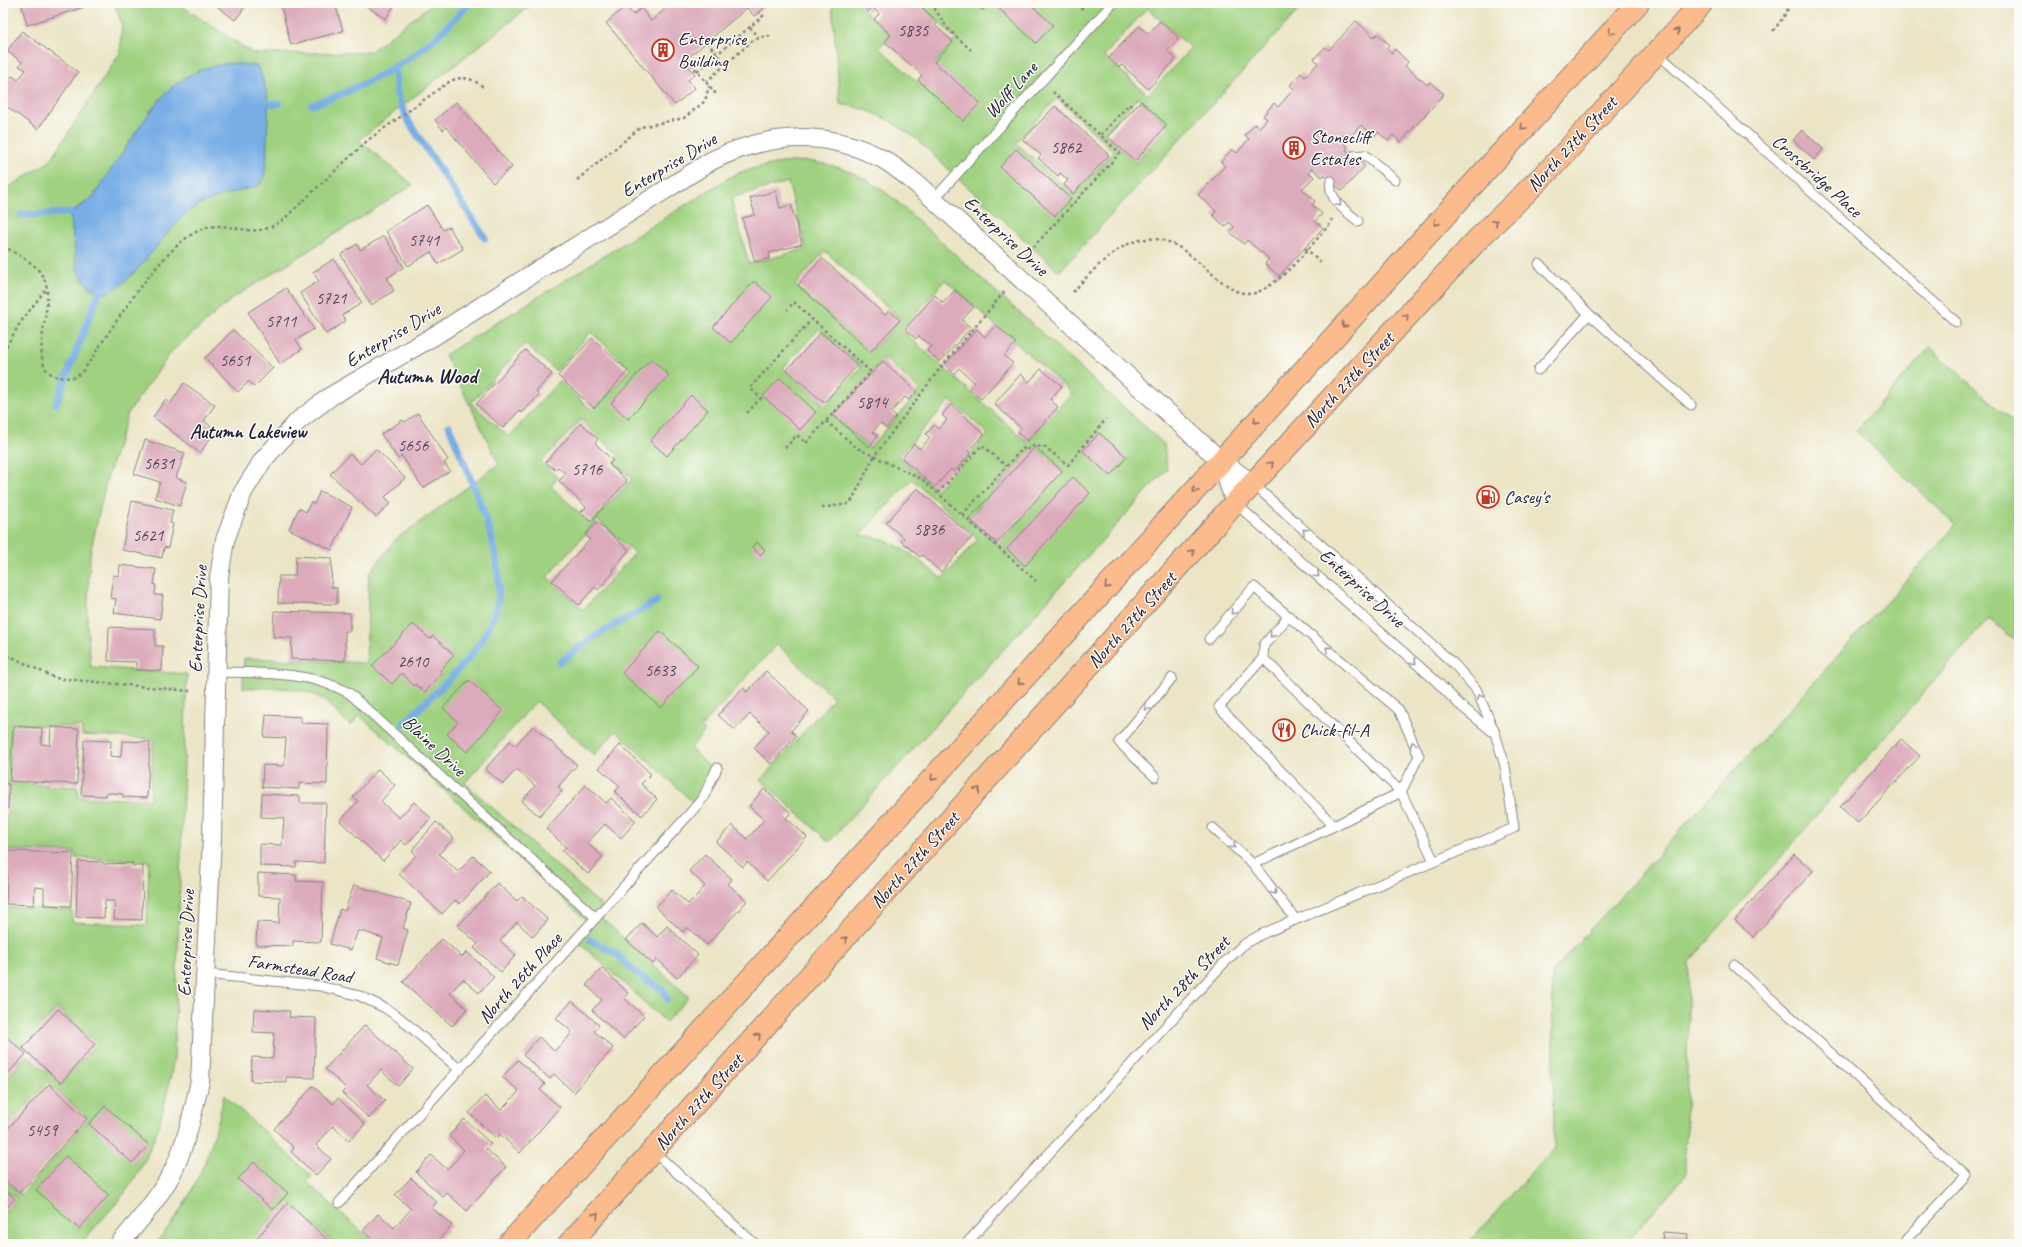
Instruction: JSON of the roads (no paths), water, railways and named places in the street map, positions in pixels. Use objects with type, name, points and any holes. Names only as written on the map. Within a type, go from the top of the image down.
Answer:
[{"type":"main road","points":[[509,1244],[1638,3]]},
{"type":"main road","name":"North 27th Street","points":[[569,1244],[654,1152],[1235,503],[1479,238],[1553,166],[1702,3]]},
{"type":"street","name":"Enterprise Drive","points":[[119,1244],[150,1206],[171,1175],[192,1115],[202,1063],[212,837],[219,577],[225,540],[236,509],[250,478],[273,446],[298,421],[331,396],[440,332],[711,161],[754,144],[791,138],[822,140],[863,150],[887,162],[934,199],[1221,461],[1253,484]]},
{"type":"street","name":"Enterprise Drive","points":[[1221,461],[1235,503]]},
{"type":"lane","name":"Wolff Lane","points":[[934,199],[1113,3]]},
{"type":"lane","name":"Crossbridge Place","points":[[1657,53],[1956,322]]},
{"type":"lane","points":[[1353,156],[1365,155],[1395,180]]},
{"type":"lane","points":[[1331,181],[1330,191],[1333,198],[1358,221]]},
{"type":"lane","points":[[1539,264],[1589,314],[1690,405]]},
{"type":"lane","points":[[1538,370],[1589,314]]},
{"type":"lane","name":"Enterprise Drive","points":[[1253,484],[1455,665],[1476,689],[1494,733],[1505,766],[1514,828]]},
{"type":"lane","name":"Enterprise Drive","points":[[1235,503],[1437,682],[1460,705],[1494,733]]},
{"type":"lane","points":[[1209,639],[1254,587],[1399,710],[1419,756],[1401,792],[1334,826],[1252,864]]},
{"type":"lane","points":[[1289,616],[1264,645],[1263,658],[1219,707],[1334,826]]},
{"type":"lane","points":[[1263,658],[1401,792],[1434,861]]},
{"type":"lane","name":"Blaine Drive","points":[[216,672],[306,677],[329,683],[349,693],[596,918]]},
{"type":"lane","points":[[1155,777],[1119,742],[1172,678]]},
{"type":"lane","name":"North 26th Place","points":[[339,1203],[698,804],[708,790],[717,768]]},
{"type":"lane","points":[[1213,828],[1252,864],[1296,920]]},
{"type":"lane","name":"North 28th Street","points":[[966,1244],[1222,965],[1244,945],[1296,920],[1514,828]]},
{"type":"lane","points":[[1734,965],[1966,1176],[1903,1243]]},
{"type":"lane","name":"Farmstead Road","points":[[205,974],[320,986],[360,996],[385,1008],[400,1018],[460,1070]]},
{"type":"lane","points":[[654,1152],[755,1244]]},
{"type":"water","points":[[233,63],[257,66],[267,94],[268,112],[266,169],[259,186],[224,195],[198,205],[171,229],[127,280],[116,288],[105,293],[91,288],[84,281],[77,269],[70,213],[91,199],[144,120],[174,86],[186,77],[199,71],[215,66]]},
{"type":"waterway","points":[[312,105],[356,88],[414,55],[432,41],[470,3]]},
{"type":"waterway","points":[[395,66],[397,94],[407,119],[485,238]]},
{"type":"waterway","points":[[268,103],[279,104]]},
{"type":"waterway","points":[[21,215],[70,213]]},
{"type":"waterway","points":[[56,404],[99,292]]},
{"type":"waterway","points":[[403,724],[465,663],[482,640],[490,626],[498,600],[499,579],[491,535],[475,489],[449,426]]},
{"type":"waterway","points":[[560,662],[593,637],[657,601]]},
{"type":"waterway","points":[[590,940],[616,954],[640,976],[664,991],[667,999]]},
{"type":"place","name":"Enterprise Building","points":[[663,50]]},
{"type":"place","name":"Stonecliff Estates","points":[[1294,148]]},
{"type":"place","name":"Casey's","points":[[1488,497]]},
{"type":"place","name":"Chick-fil-A","points":[[1284,730]]},
{"type":"district","name":"Autumn Wood","points":[[427,376]]},
{"type":"district","name":"Autumn Lakeview","points":[[248,431]]}]
